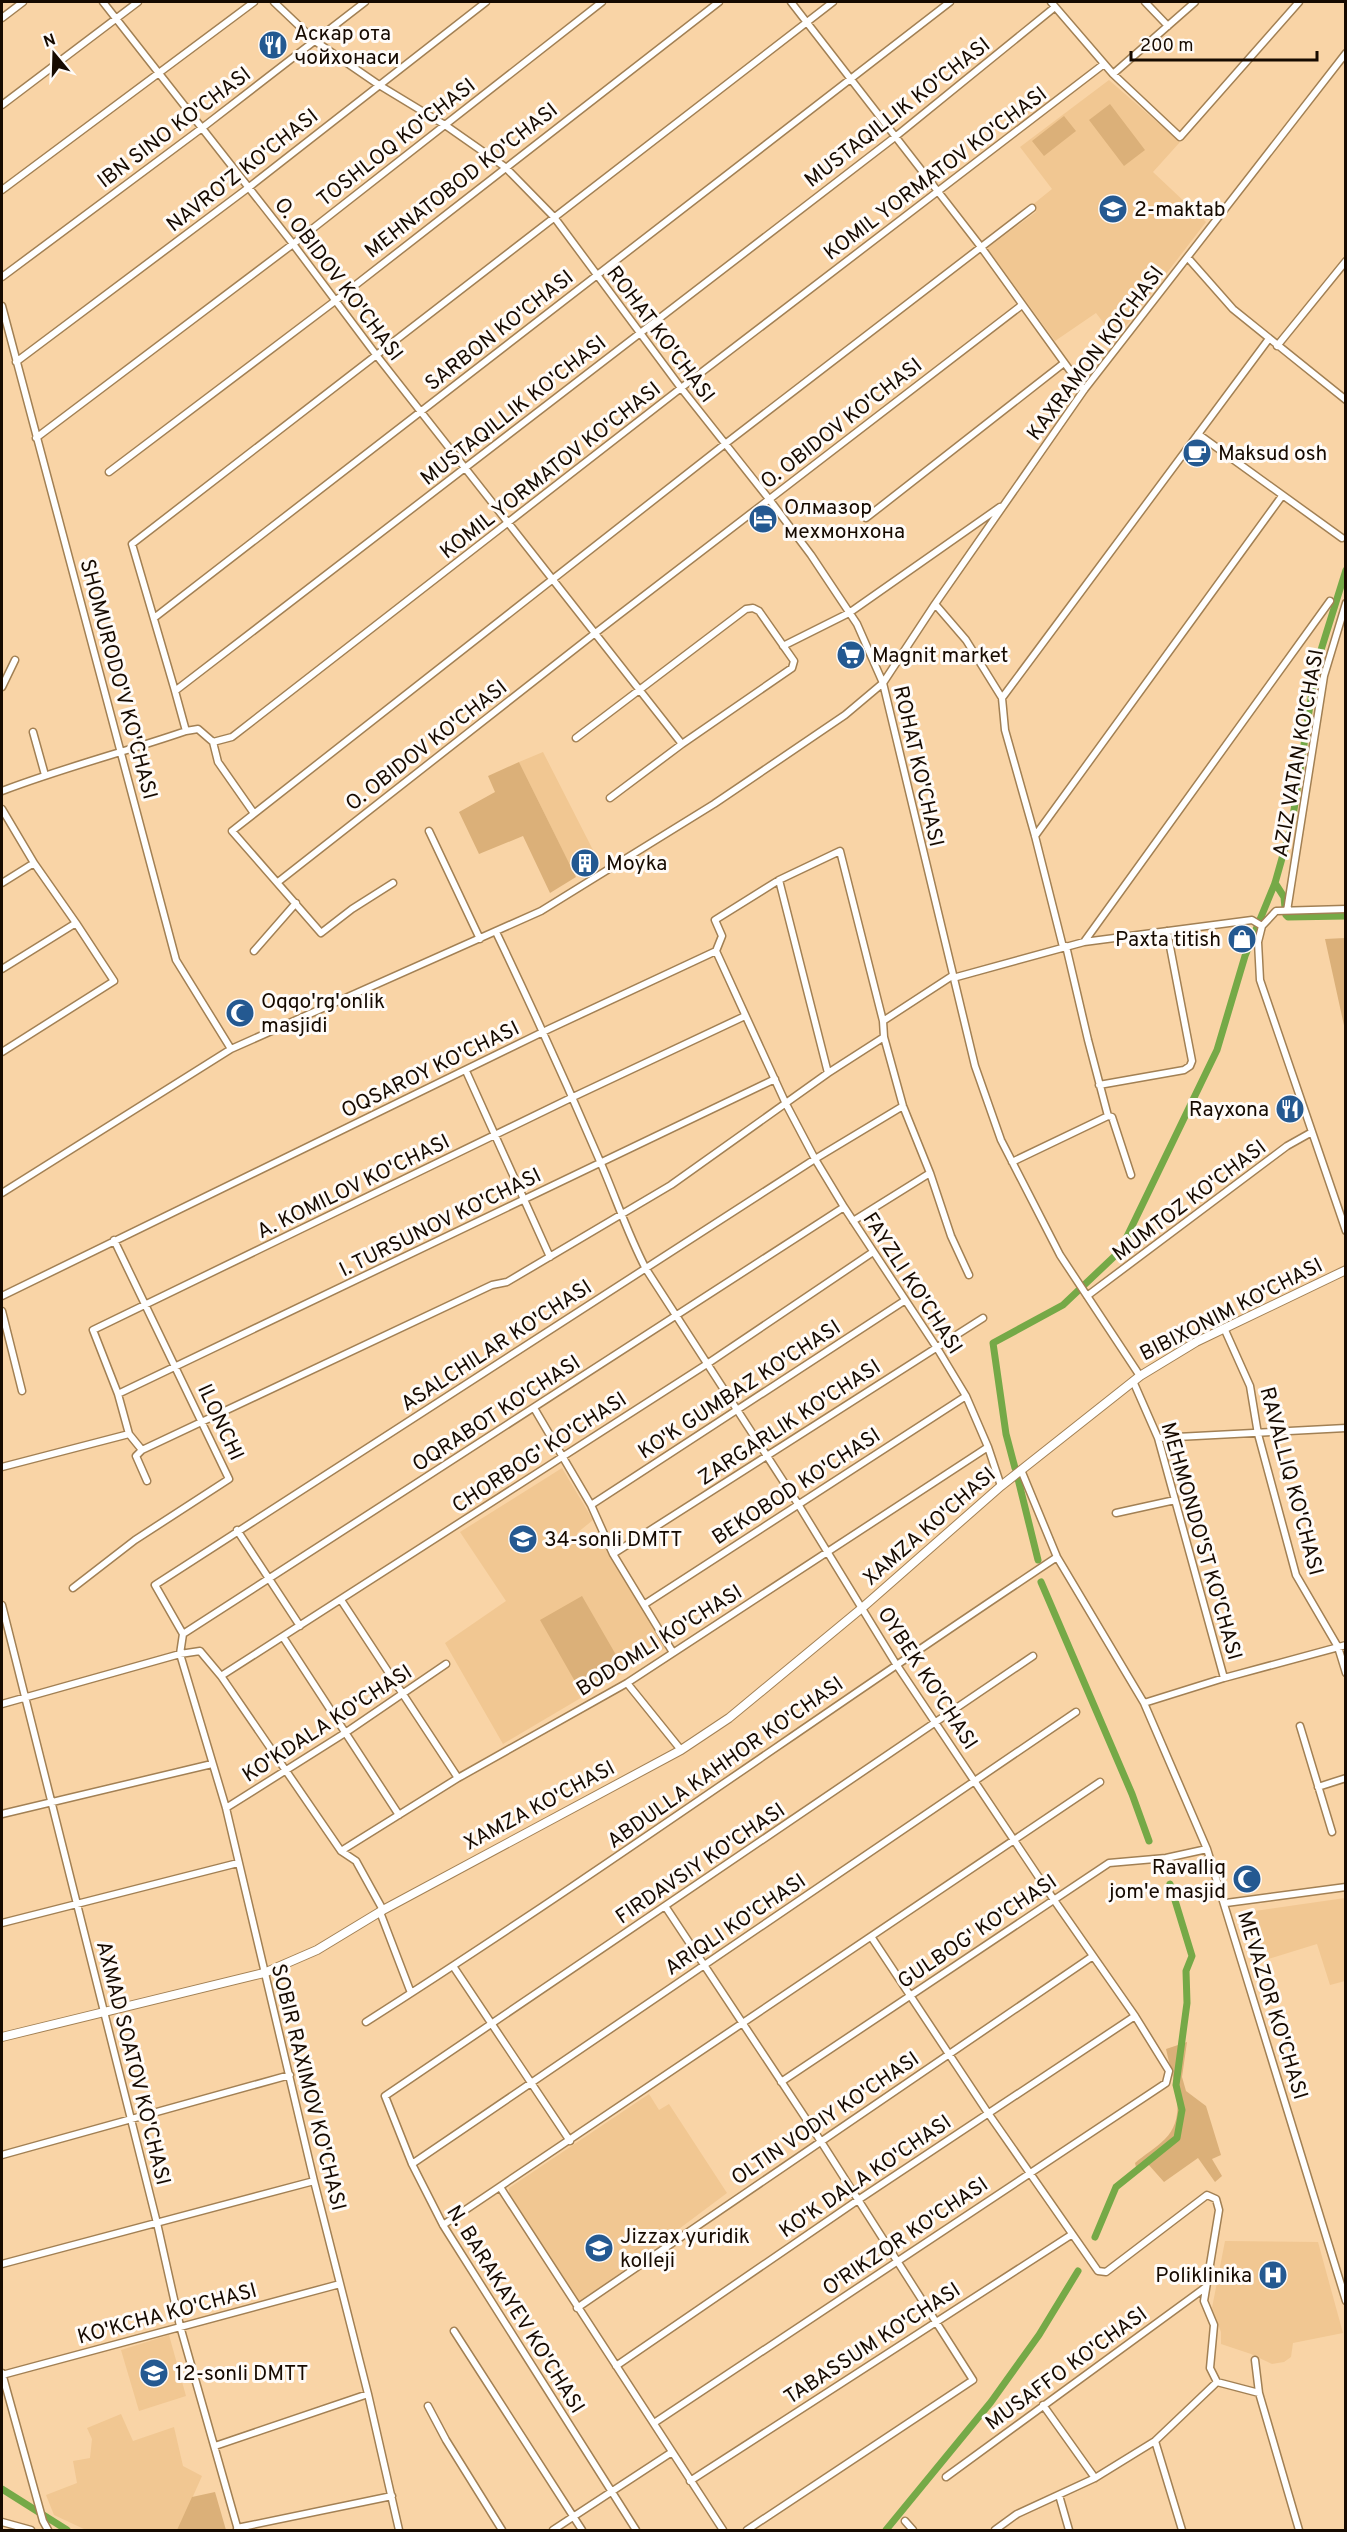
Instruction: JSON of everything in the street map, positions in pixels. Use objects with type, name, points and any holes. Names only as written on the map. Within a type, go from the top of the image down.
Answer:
[{"type":"main road","name":"BIBIXONIM KO'CHASI","points":[[1022,1470],[1140,1376],[1224,1328],[1346,1270]]},
{"type":"main road","name":"XAMZA KO'CHASI","points":[[2,2037],[264,1972],[317,1950],[381,1911],[681,1750],[729,1718],[862,1608],[1022,1470]]},
{"type":"street","points":[[2,18],[23,2]]},
{"type":"street","name":"O. OBIDOV KO'CHASI","points":[[103,2],[594,633]]},
{"type":"street","points":[[2,105],[138,2]]},
{"type":"street","points":[[2,190],[254,2]]},
{"type":"street","name":"ROHAT KO'CHASI","points":[[274,2],[315,40],[379,85],[445,124],[505,167],[554,217],[681,388],[769,499],[857,624],[883,683],[975,1066],[1001,1140],[1060,1255],[1140,1376]]},
{"type":"street","name":"IBN SINO KO'CHASI","points":[[2,277],[202,128],[365,2]]},
{"type":"street","name":"NAVRO'Z KO'CHASI","points":[[16,362],[248,188],[486,2]]},
{"type":"street","name":"TOSHLOQ KO'CHASI","points":[[36,438],[292,244],[602,2]]},
{"type":"street","name":"MEHNATOBOD KO'CHASI","points":[[109,472],[334,301],[719,2]]},
{"type":"street","points":[[791,2],[981,247],[1084,390]]},
{"type":"street","points":[[186,731],[132,544],[833,2]]},
{"type":"street","name":"SARBON KO'CHASI","points":[[153,618],[950,2]]},
{"type":"street","points":[[1145,2],[1168,26]]},
{"type":"street","points":[[1113,74],[1195,2]]},
{"type":"street","points":[[1053,4],[1113,74],[1180,137],[1299,2]]},
{"type":"street","name":"MUSTAQILLIK KO'CHASI","points":[[175,691],[895,137],[1053,4]]},
{"type":"street","name":"KAXRAMON KO'CHASI","points":[[2,1193],[231,1049],[541,911],[714,804],[845,715],[883,683],[934,604],[1084,390],[1346,53]]},
{"type":"street","name":"KOMIL YORMATOV KO'CHASI","points":[[213,742],[232,737],[681,388],[1104,64]]},
{"type":"street","points":[[393,883],[352,909],[321,933],[232,831],[253,812],[724,444],[1032,208]]},
{"type":"street","points":[[1188,258],[1233,309],[1268,340],[1346,400]]},
{"type":"street","points":[[1277,346],[1346,261]]},
{"type":"street","name":"O. OBIDOV KO'CHASI","points":[[278,882],[594,633],[1022,305]]},
{"type":"street","name":"SHOMURODO'V KO'CHASI","points":[[2,306],[176,960],[231,1049]]},
{"type":"street","points":[[1002,698],[1268,340]]},
{"type":"street","points":[[866,518],[1064,363]]},
{"type":"street","points":[[1198,434],[1342,538]]},
{"type":"street","points":[[1035,836],[1282,496]]},
{"type":"street","points":[[783,646],[849,613],[1005,503]]},
{"type":"street","points":[[1084,942],[1330,601]]},
{"type":"street","name":"AZIZ VATAN KO'CHASI","points":[[1287,911],[1324,676],[1346,603]]},
{"type":"street","points":[[934,604],[966,640],[1002,698],[1005,730],[1035,836],[1099,1085],[1108,1116],[1112,1118],[1131,1175]]},
{"type":"street","points":[[576,738],[746,609],[753,608],[759,611],[794,661],[792,668],[682,744],[610,798]]},
{"type":"street","points":[[594,633],[682,744]]},
{"type":"street","points":[[2,687],[15,660]]},
{"type":"street","points":[[2,791],[45,775],[198,729],[213,742],[218,762],[253,812]]},
{"type":"street","points":[[33,732],[45,775]]},
{"type":"street","points":[[2,809],[34,863],[114,981],[2,1052]]},
{"type":"street","points":[[429,831],[480,939]]},
{"type":"street","points":[[716,951],[722,936],[715,920],[779,880],[840,850],[883,1021],[884,1037],[903,1106],[930,1173],[951,1236],[969,1275]]},
{"type":"street","points":[[2,883],[34,863]]},
{"type":"street","points":[[779,880],[828,1073]]},
{"type":"street","points":[[254,951],[296,903]]},
{"type":"street","points":[[1346,909],[1276,911],[1262,926],[1258,942],[1260,980],[1346,1231]]},
{"type":"street","points":[[883,1021],[953,977],[1064,947],[1084,942],[1252,920],[1262,926]]},
{"type":"street","points":[[2,969],[76,922]]},
{"type":"street","points":[[1099,1085],[1184,1070],[1190,1066],[1192,1061],[1167,931]]},
{"type":"street","name":"OYBEK KO'CHASI","points":[[496,932],[573,1097],[630,1238],[646,1269],[828,1551],[896,1664],[1054,1900],[1135,2016],[1169,2072]]},
{"type":"street","name":"FAYZLI KO'CHASI","points":[[716,951],[786,1104],[815,1159],[966,1396],[988,1447],[1001,1486]]},
{"type":"street","name":"OQSAROY KO'CHASI","points":[[2,1296],[544,1032],[716,951]]},
{"type":"street","name":"A. KOMILOV KO'CHASI","points":[[141,1450],[129,1434],[118,1394],[93,1330],[745,1016]]},
{"type":"street","points":[[147,1481],[136,1456],[141,1450],[492,1285],[507,1282],[670,1185],[828,1073],[884,1037]]},
{"type":"street","points":[[466,1071],[550,1257]]},
{"type":"street","name":"I. TURSUNOV KO'CHASI","points":[[118,1394],[775,1079]]},
{"type":"street","name":"ASALCHILAR KO'CHASI","points":[[183,1634],[155,1585],[815,1159],[903,1106]]},
{"type":"street","points":[[1012,1162],[1108,1116]]},
{"type":"street","name":"MUMTOZ KO'CHASI","points":[[1087,1296],[1287,1146],[1312,1132]]},
{"type":"street","points":[[853,1221],[930,1173]]},
{"type":"street","name":"OQRABOT KO'CHASI","points":[[183,1634],[844,1207]]},
{"type":"street","name":"ILONCHI","points":[[73,1588],[135,1540],[229,1479],[147,1304],[114,1240]]},
{"type":"street","name":"CHORBOG' KO'CHASI","points":[[222,1676],[707,1364],[873,1252]]},
{"type":"street","name":"KO'K GUMBAZ KO'CHASI","points":[[591,1505],[904,1300]]},
{"type":"street","points":[[2,1311],[22,1391]]},
{"type":"street","name":"ZARGARLIK KO'CHASI","points":[[613,1554],[983,1318]]},
{"type":"street","name":"RAVALLIQ KO'CHASI","points":[[1224,1328],[1250,1386],[1258,1434],[1296,1575],[1338,1647],[1346,1673]]},
{"type":"street","name":"MEHMONDO'ST KO'CHASI","points":[[1132,1381],[1158,1438],[1224,1678]]},
{"type":"street","name":"BEKOBOD KO'CHASI","points":[[645,1604],[966,1396]]},
{"type":"street","points":[[534,1408],[591,1505],[613,1554],[672,1651]]},
{"type":"street","points":[[1158,1438],[1346,1428]]},
{"type":"street","points":[[2,1467],[129,1434]]},
{"type":"street","name":"BODOMLI KO'CHASI","points":[[341,1851],[458,1778],[627,1683],[672,1651],[988,1447]]},
{"type":"street","name":"MEVAZOR KO'CHASI","points":[[1022,1470],[1058,1557],[1144,1703],[1208,1849],[1342,2277],[1346,2301]]},
{"type":"street","points":[[1116,1513],[1175,1500]]},
{"type":"street","points":[[237,1530],[300,1626]]},
{"type":"street","name":"ABDULLA KAHHOR KO'CHASI","points":[[366,2022],[453,1966],[896,1664],[1058,1557]]},
{"type":"street","points":[[341,1600],[458,1778]]},
{"type":"street","name":"AXMAD SOATOV KO'CHASI","points":[[2,1605],[157,2223],[180,2326],[238,2529],[392,2496]]},
{"type":"street","points":[[180,1654],[183,1634]]},
{"type":"street","points":[[283,1637],[399,1815]]},
{"type":"street","points":[[1144,1703],[1224,1678],[1346,1645]]},
{"type":"street","points":[[2,1704],[180,1654],[200,1651],[222,1676],[285,1772],[341,1851],[356,1861],[381,1911],[411,1993]]},
{"type":"street","name":"SOBIR RAXIMOV KO'CHASI","points":[[180,1654],[226,1808],[314,2181],[369,2394],[399,2530]]},
{"type":"street","name":"FIRDAVSIY KO'CHASI","points":[[385,2096],[1033,1656]]},
{"type":"street","name":"KO'KDALA KO'CHASI","points":[[226,1808],[345,1733],[446,1664]]},
{"type":"street","points":[[627,1683],[681,1750]]},
{"type":"street","name":"ARIQLI KO'CHASI","points":[[412,2164],[1076,1712]]},
{"type":"street","points":[[1300,1726],[1332,1832]]},
{"type":"street","points":[[2,1814],[212,1764]]},
{"type":"street","points":[[1318,1787],[1346,1778]]},
{"type":"street","points":[[443,2225],[872,1938],[1100,1782]]},
{"type":"street","name":"GULBOG' KO'CHASI","points":[[781,2082],[1108,1863],[1166,1858],[1208,1849]]},
{"type":"street","points":[[2,1923],[238,1863]]},
{"type":"street","points":[[1226,1903],[1346,1887]]},
{"type":"street","points":[[666,1906],[820,2140],[973,2380],[747,2530]]},
{"type":"street","points":[[872,1938],[988,2113],[1098,2271],[1102,2273],[1207,2195],[1216,2199],[1219,2210],[1204,2301],[1214,2325],[1210,2368],[1217,2382],[1259,2393]]},
{"type":"street","name":"OLTIN VODIY KO'CHASI","points":[[577,2308],[820,2140],[1093,1956]]},
{"type":"street","points":[[453,1966],[570,2141]]},
{"type":"street","name":"KO'K DALA KO'CHASI","points":[[616,2366],[858,2200],[1135,2016]]},
{"type":"street","name":"O'RIKZOR KO'CHASI","points":[[654,2423],[1166,2083],[1169,2072]]},
{"type":"street","points":[[2,2155],[290,2075]]},
{"type":"street","name":"N. BARAKAYEV KO'CHASI","points":[[385,2096],[412,2164],[443,2225],[636,2530]]},
{"type":"street","points":[[2,2264],[314,2181]]},
{"type":"street","points":[[500,2187],[723,2530]]},
{"type":"street","name":"TABASSUM KO'CHASI","points":[[690,2481],[1071,2235]]},
{"type":"street","name":"KO'KCHA KO'CHASI","points":[[2,2373],[340,2284]]},
{"type":"street","name":"MUSAFFO KO'CHASI","points":[[946,2476],[1206,2287]]},
{"type":"street","points":[[454,2331],[582,2530]]},
{"type":"street","points":[[1256,2360],[1259,2393],[1299,2530]]},
{"type":"street","points":[[2,2373],[43,2521],[48,2530]]},
{"type":"street","points":[[995,2530],[1017,2514],[1095,2478],[1155,2441],[1217,2382]]},
{"type":"street","points":[[215,2446],[369,2394]]},
{"type":"street","points":[[1043,2405],[1095,2478]]},
{"type":"street","points":[[428,2406],[446,2440],[502,2530]]},
{"type":"street","points":[[1155,2441],[1182,2530]]},
{"type":"street","points":[[553,2530],[672,2452]]},
{"type":"street","points":[[1059,2495],[1069,2530]]},
{"type":"street","points":[[905,2521],[913,2530]]},
{"type":"street","points":[[2,2522],[31,2530]]},
{"type":"shaded area","name":"2-maktab","points":[[1109,80],[1180,142],[1153,172],[1206,222],[1116,339],[1096,313],[1055,341],[987,248],[1036,212],[1031,206],[1052,189],[1020,147]]},
{"type":"shaded area","points":[[1110,104],[1145,150],[1124,166],[1089,120]]},
{"type":"shaded area","points":[[1064,116],[1076,131],[1044,156],[1032,141]]},
{"type":"shaded area","points":[[543,752],[593,850],[569,863],[519,762]]},
{"type":"shaded area","points":[[519,762],[576,877],[550,893],[523,836],[479,854],[459,812],[495,792],[488,776]]},
{"type":"shaded area","points":[[1346,938],[1345,1030],[1325,939]]},
{"type":"shaded area","points":[[562,1468],[593,1520],[577,1533],[586,1546],[599,1537],[667,1647],[503,1744],[445,1643],[506,1601],[460,1532]]},
{"type":"shaded area","points":[[582,1596],[623,1667],[581,1692],[540,1620]]},
{"type":"shaded area","points":[[1345,1898],[1345,1981],[1330,1985],[1317,1944],[1252,1964],[1241,1913]]},
{"type":"shaded area","points":[[1187,2042],[1182,2077],[1186,2091],[1206,2106],[1221,2155],[1212,2159],[1222,2176],[1215,2182],[1198,2158],[1164,2182],[1148,2164],[1137,2171],[1135,2163],[1165,2139],[1172,2129],[1176,2119],[1177,2096],[1166,2049]]},
{"type":"shaded area","name":"Jizzax yuridik kolleji","points":[[649,2094],[659,2110],[669,2104],[727,2193],[580,2303],[509,2193],[509,2188]]},
{"type":"shaded area","name":"Poliklinika","points":[[1225,2241],[1318,2242],[1343,2333],[1293,2343],[1291,2357],[1284,2362],[1272,2364],[1221,2344],[1221,2332],[1212,2308]]},
{"type":"shaded area","name":"12-sonli DMTT","points":[[169,2335],[186,2396],[139,2411],[121,2350]]},
{"type":"shaded area","points":[[121,2414],[133,2441],[174,2427],[183,2466],[202,2476],[178,2530],[86,2530],[54,2515],[46,2495],[77,2483],[73,2461],[90,2458],[92,2439],[87,2428]]},
{"type":"shaded area","points":[[215,2492],[226,2530],[177,2530],[192,2497]]},
{"type":"waterway","points":[[1015,1468],[1006,1434],[993,1343],[1063,1305],[1120,1251],[1217,1050],[1245,956],[1275,883],[1292,823],[1316,666],[1346,570]]},
{"type":"waterway","points":[[1275,883],[1284,897],[1285,908]]},
{"type":"waterway","points":[[1286,915],[1288,917],[1346,916]]},
{"type":"waterway","points":[[1018,1479],[1038,1560]]},
{"type":"waterway","points":[[1041,1582],[1132,1794],[1149,1841]]},
{"type":"waterway","points":[[1095,2237],[1116,2187],[1177,2138],[1182,2110],[1176,2085],[1187,2003],[1186,1971],[1192,1956],[1170,1884]]},
{"type":"waterway","points":[[886,2530],[991,2402],[1039,2335],[1078,2271]]},
{"type":"waterway","points":[[2,2489],[67,2530]]},
{"type":"place","name":"Аскар ота чойхонаси","points":[[273,45]]},
{"type":"place","name":"2-maktab","points":[[1113,209]]},
{"type":"place","name":"Maksud osh","points":[[1197,453]]},
{"type":"place","name":"Олмазор мехмонхона","points":[[763,519]]},
{"type":"place","name":"Magnit market","points":[[851,655]]},
{"type":"place","name":"Moyka","points":[[585,863]]},
{"type":"place","name":"Paxta titish","points":[[1242,939]]},
{"type":"place","name":"Oqqo'rg'onlik masjidi","points":[[240,1013]]},
{"type":"place","name":"Rayxona","points":[[1290,1109]]},
{"type":"place","name":"34-sonli DMTT","points":[[523,1539]]},
{"type":"place","name":"Ravalliq jom'e masjid","points":[[1247,1879]]},
{"type":"place","name":"Jizzax yuridik kolleji","points":[[599,2248]]},
{"type":"place","name":"Poliklinika","points":[[1273,2275]]},
{"type":"place","name":"12-sonli DMTT","points":[[154,2373]]}]
